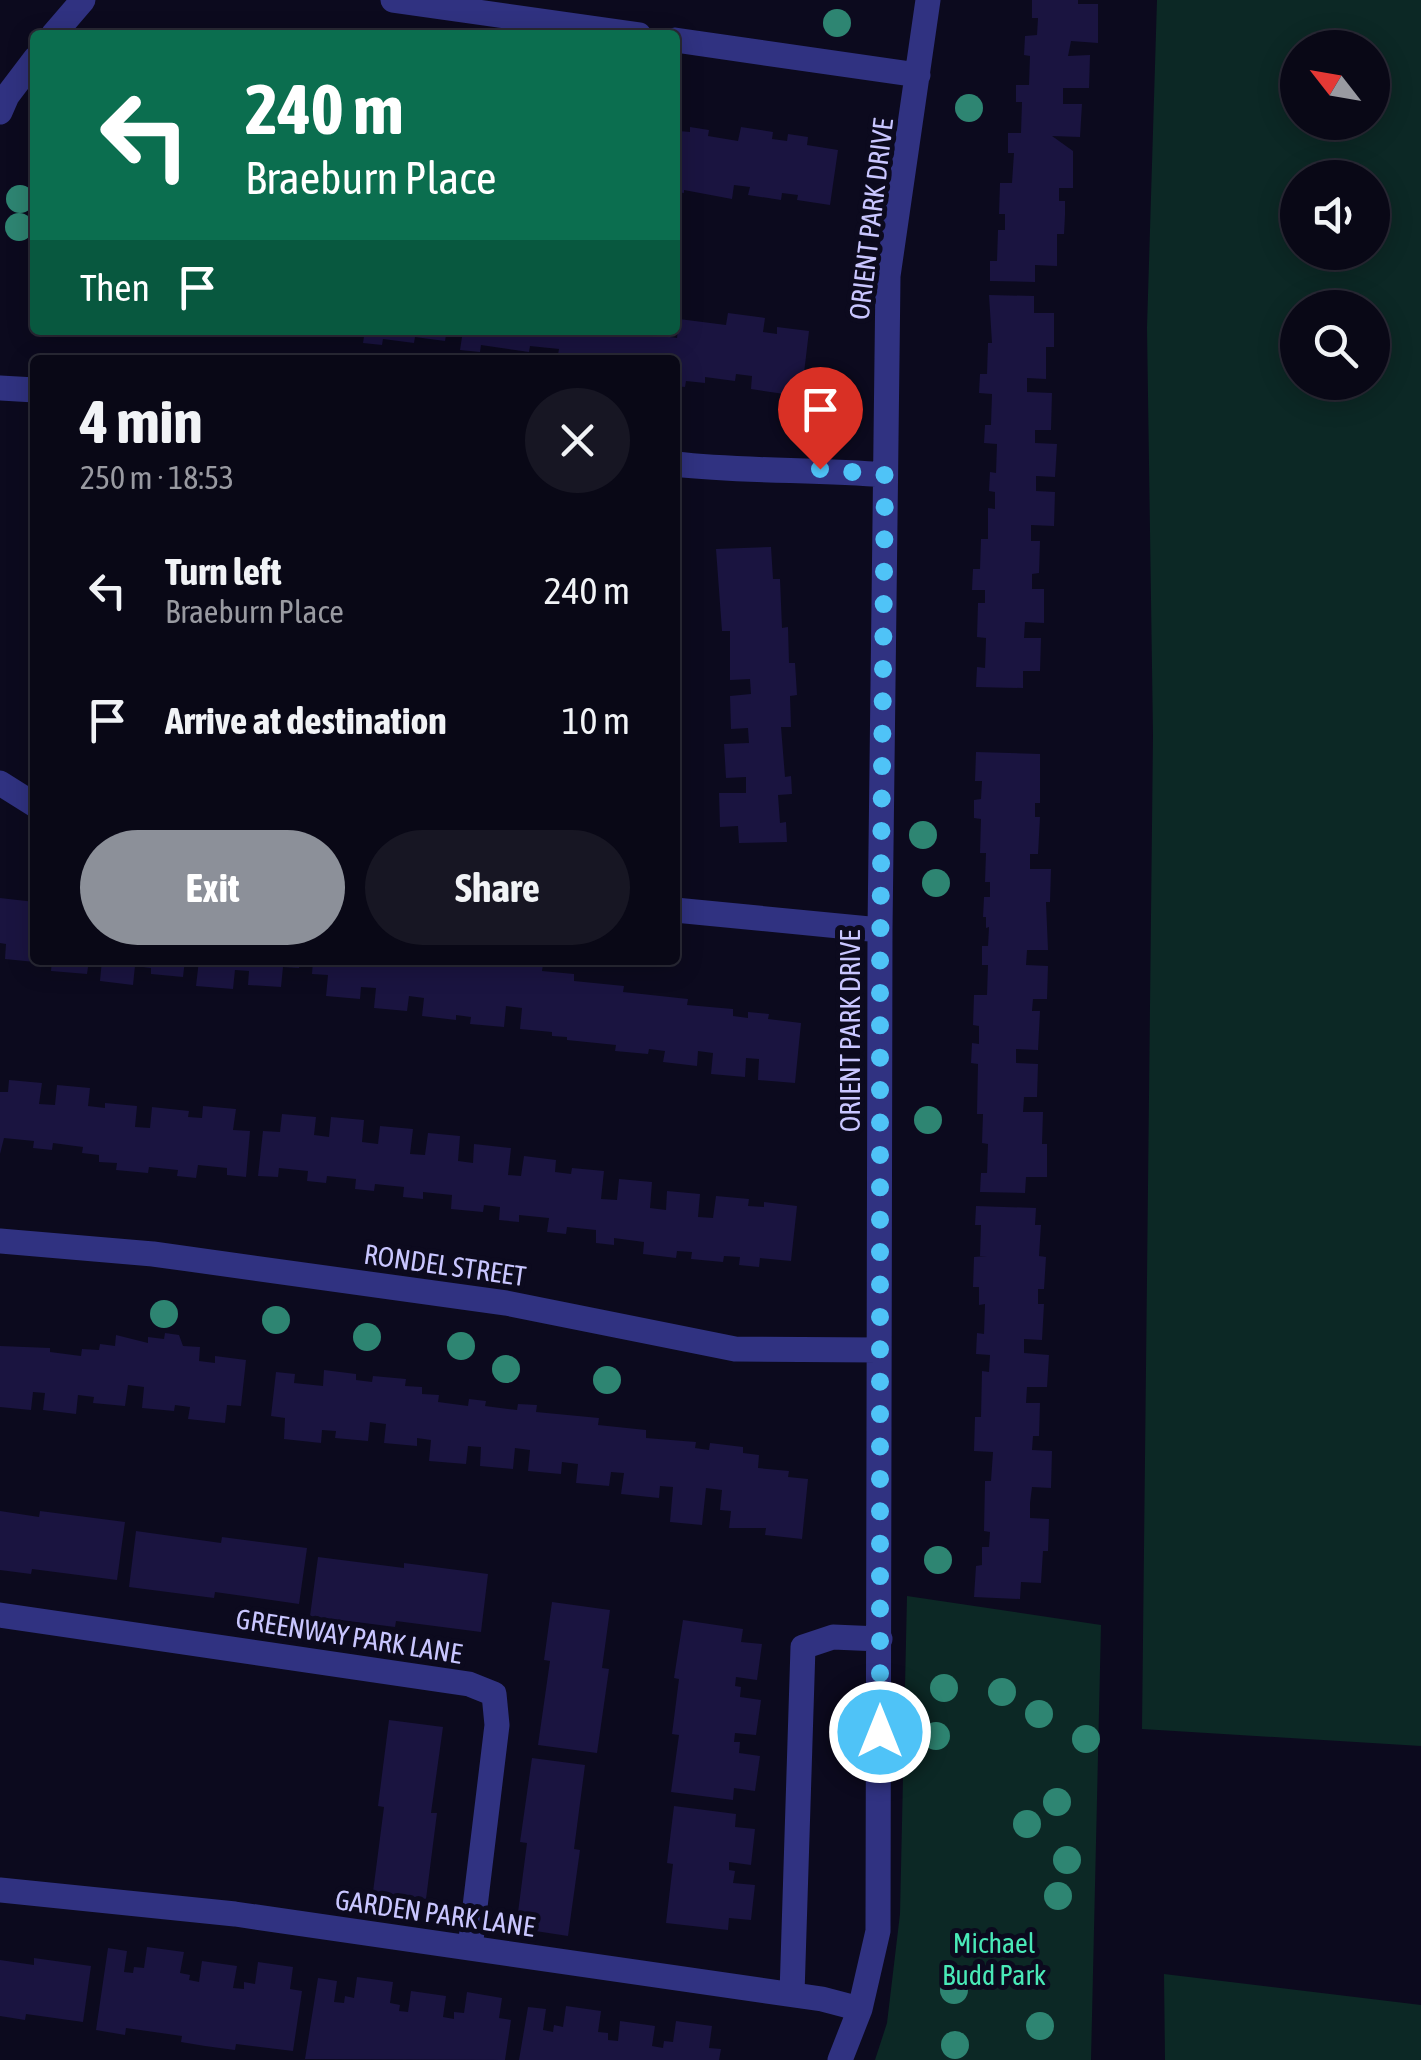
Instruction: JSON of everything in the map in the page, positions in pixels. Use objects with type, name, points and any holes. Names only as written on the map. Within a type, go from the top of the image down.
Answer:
[{"type":"street","points":[[57,30],[83,0]]},
{"type":"street","points":[[393,0],[604,30]]},
{"type":"street","name":"ORIENT PARK DRIVE","points":[[840,2060],[860,2009],[878,1931],[880,930],[888,276],[928,0]]},
{"type":"street","points":[[680,41],[918,75]]},
{"type":"street","points":[[0,112],[30,66]]},
{"type":"street","points":[[0,388],[30,390]]},
{"type":"street","points":[[680,465],[885,475]]},
{"type":"street","points":[[0,783],[30,802]]},
{"type":"street","points":[[680,910],[880,930]]},
{"type":"street","name":"RONDEL STREET","points":[[0,1240],[153,1254],[506,1303],[735,1349],[879,1350]]},
{"type":"street","name":"GREENWAY PARK LANE","points":[[0,1615],[468,1684],[494,1694],[497,1726],[470,1948]]},
{"type":"street","points":[[792,1994],[802,1647],[833,1636],[880,1639]]},
{"type":"street","name":"GARDEN PARK LANE","points":[[0,1890],[235,1914],[792,1994],[860,2009]]},
{"type":"green space","points":[[1157,0],[1421,0],[1421,1746],[1142,1729],[1153,735],[1147,328]]},
{"type":"green space","name":"Michael Budd Park","points":[[907,1596],[1101,1625],[1091,2060],[875,2060],[887,2023],[900,1914]]},
{"type":"green space","points":[[1164,1974],[1421,2005],[1421,2060],[1165,2060]]},
{"type":"building","points":[[1032,0],[1098,4],[1098,43],[1071,41],[1068,56],[1090,55],[1089,88],[1063,88],[1063,104],[1082,104],[1080,137],[1052,136],[1073,151],[1073,188],[1059,188],[1059,201],[1065,201],[1065,215],[1064,234],[1057,234],[1057,266],[1035,265],[1035,282],[990,281],[990,261],[997,261],[998,230],[1005,230],[1005,214],[999,214],[1000,183],[1012,183],[1014,153],[1008,153],[1008,133],[1021,133],[1022,102],[1016,102],[1016,85],[1029,85],[1030,56],[1024,55],[1025,36],[1037,35],[1038,18],[1032,18]]},
{"type":"building","points":[[690,127],[709,130],[708,136],[738,141],[741,127],[773,132],[772,139],[787,141],[788,134],[808,137],[807,145],[838,150],[830,205],[797,200],[798,195],[782,193],[781,200],[748,195],[750,187],[734,185],[732,199],[680,193],[680,131],[690,132]]},
{"type":"building","points":[[989,295],[1034,296],[1034,313],[1054,313],[1054,347],[1046,347],[1046,379],[1027,378],[1027,392],[1052,393],[1051,430],[1035,430],[1035,443],[1057,444],[1055,477],[1036,476],[1036,491],[1055,492],[1054,526],[1031,525],[1031,541],[1040,541],[1039,573],[1032,574],[1032,589],[1044,589],[1044,623],[1025,622],[1024,638],[1041,638],[1040,671],[1023,671],[1023,688],[976,687],[977,667],[985,668],[986,638],[977,637],[978,603],[985,603],[985,590],[972,590],[973,569],[980,569],[981,539],[988,539],[988,508],[995,509],[995,492],[989,491],[990,472],[996,473],[997,444],[984,443],[985,425],[991,425],[992,394],[979,393],[980,374],[987,374],[988,343],[992,343]]},
{"type":"building","points":[[728,313],[765,318],[763,332],[777,334],[777,327],[809,331],[802,390],[785,388],[784,394],[751,389],[752,376],[736,374],[735,381],[705,377],[705,383],[686,381],[685,387],[680,386],[680,355],[558,355],[559,349],[530,346],[529,352],[481,345],[480,352],[460,350],[462,337],[446,335],[677,338],[680,319],[726,325]]},
{"type":"building","points":[[364,335],[446,335],[445,341],[415,337],[414,343],[383,339],[382,345],[363,343]]},
{"type":"building","points":[[771,547],[773,579],[780,579],[782,628],[788,627],[789,663],[795,663],[797,695],[790,696],[791,727],[781,727],[785,777],[791,776],[792,794],[778,795],[780,823],[786,822],[787,842],[739,843],[738,826],[720,827],[719,793],[746,793],[746,777],[726,778],[724,744],[749,743],[748,728],[731,729],[730,696],[751,694],[750,679],[730,680],[730,631],[722,631],[716,549]]},
{"type":"building","points":[[976,752],[1040,754],[1040,803],[1035,803],[1035,817],[1040,817],[1038,854],[1030,854],[1030,869],[1051,869],[1050,902],[1046,902],[1048,950],[1027,950],[1026,965],[1048,966],[1047,999],[1033,999],[1032,1011],[1040,1011],[1038,1050],[1016,1049],[1016,1063],[1038,1064],[1037,1097],[1024,1097],[1023,1112],[1043,1112],[1047,1177],[1026,1177],[1025,1193],[980,1192],[981,1173],[987,1173],[988,1144],[982,1143],[983,1114],[977,1114],[978,1064],[971,1063],[972,1043],[979,1044],[979,1026],[973,1025],[974,995],[987,995],[988,965],[982,965],[982,946],[988,946],[989,927],[986,928],[983,917],[990,882],[985,882],[986,853],[980,853],[981,819],[974,818],[974,800],[981,799],[982,781],[975,781]]},
{"type":"building","points":[[0,898],[30,901],[30,962],[5,959],[6,944],[0,943]]},
{"type":"building","points":[[52,965],[88,965],[87,974],[51,971]]},
{"type":"building","points":[[102,965],[184,965],[183,977],[151,974],[151,968],[135,966],[133,985],[100,981]]},
{"type":"building","points":[[198,965],[299,965],[283,967],[281,987],[248,985],[249,971],[235,970],[233,989],[196,986]]},
{"type":"building","points":[[313,965],[543,965],[542,971],[574,974],[574,981],[624,986],[623,992],[688,999],[687,1005],[733,1009],[733,1016],[748,1018],[748,1012],[769,1014],[768,1019],[801,1023],[795,1083],[758,1080],[759,1059],[746,1058],[745,1077],[711,1074],[713,1053],[698,1051],[697,1066],[663,1062],[665,1051],[615,1051],[616,1045],[567,1040],[552,1036],[552,1032],[520,1029],[522,1008],[506,1006],[504,1027],[470,1024],[471,1017],[456,1015],[456,1020],[422,1016],[424,998],[409,996],[407,1011],[374,1008],[376,988],[361,987],[360,999],[326,996],[328,975],[312,974]]},
{"type":"building","points":[[9,1080],[42,1083],[39,1104],[55,1105],[57,1085],[90,1088],[88,1106],[137,1106],[135,1127],[150,1128],[152,1107],[189,1111],[188,1117],[202,1118],[203,1106],[236,1109],[233,1130],[250,1131],[246,1177],[227,1175],[227,1168],[198,1165],[196,1178],[177,1176],[178,1170],[149,1167],[148,1173],[116,1170],[117,1163],[99,1162],[99,1155],[82,1153],[83,1147],[53,1143],[52,1150],[33,1148],[34,1141],[4,1138],[0,1154],[0,1092],[8,1092]]},
{"type":"building","points":[[282,1114],[316,1117],[314,1135],[329,1137],[331,1117],[364,1120],[362,1142],[378,1144],[380,1126],[413,1129],[410,1154],[425,1155],[428,1133],[460,1136],[458,1161],[473,1163],[474,1144],[511,1148],[508,1175],[521,1176],[524,1156],[556,1160],[555,1172],[571,1174],[572,1168],[604,1171],[601,1199],[617,1200],[619,1179],[652,1182],[650,1208],[666,1210],[667,1191],[700,1194],[698,1217],[713,1218],[716,1196],[749,1199],[748,1206],[764,1207],[764,1202],[797,1206],[791,1261],[760,1258],[759,1267],[739,1265],[740,1257],[724,1256],[723,1262],[691,1259],[692,1252],[677,1251],[676,1258],[643,1254],[644,1242],[614,1238],[614,1245],[596,1243],[596,1230],[567,1227],[566,1234],[547,1232],[549,1218],[519,1215],[519,1222],[499,1220],[500,1207],[484,1205],[483,1212],[451,1209],[452,1195],[423,1192],[423,1199],[403,1197],[404,1187],[375,1184],[374,1191],[355,1189],[356,1179],[327,1176],[326,1183],[307,1181],[308,1171],[279,1168],[278,1177],[258,1176],[263,1131],[280,1132]]},
{"type":"building","points":[[976,1206],[1036,1208],[1035,1225],[1041,1225],[1039,1256],[1046,1257],[1044,1289],[1038,1289],[1038,1304],[1044,1304],[1042,1340],[1024,1339],[1024,1353],[1049,1355],[1047,1387],[1027,1387],[1026,1403],[1040,1403],[1039,1436],[1033,1436],[1032,1450],[1052,1451],[1051,1488],[1032,1487],[1030,1503],[1030,1518],[1049,1519],[1048,1551],[1043,1551],[1041,1583],[1021,1582],[1020,1599],[974,1597],[976,1566],[982,1565],[982,1547],[989,1547],[990,1532],[984,1531],[985,1481],[991,1481],[993,1452],[974,1451],[975,1417],[981,1417],[982,1371],[989,1372],[990,1355],[976,1354],[977,1333],[984,1334],[985,1304],[979,1305],[979,1287],[973,1287],[974,1257],[987,1256],[980,1256],[981,1225],[975,1225]]},
{"type":"building","points":[[165,1333],[179,1335],[183,1346],[200,1347],[199,1361],[215,1363],[215,1356],[246,1360],[241,1406],[227,1405],[225,1423],[188,1419],[190,1407],[175,1405],[174,1411],[142,1408],[144,1387],[128,1385],[125,1406],[93,1403],[94,1397],[78,1395],[76,1414],[43,1410],[45,1393],[33,1392],[31,1410],[0,1407],[0,1346],[50,1348],[50,1352],[81,1356],[82,1349],[99,1350],[100,1344],[115,1346],[116,1335],[148,1343],[148,1337],[164,1339]]},
{"type":"building","points":[[324,1370],[356,1374],[356,1380],[372,1382],[373,1376],[406,1379],[405,1386],[422,1387],[422,1394],[439,1395],[438,1402],[468,1406],[469,1399],[486,1401],[485,1406],[517,1410],[518,1404],[537,1405],[536,1412],[599,1418],[598,1425],[646,1430],[646,1438],[696,1442],[695,1448],[709,1450],[710,1443],[743,1447],[743,1453],[759,1455],[758,1468],[789,1471],[788,1477],[808,1479],[802,1539],[765,1535],[766,1528],[729,1528],[731,1511],[720,1510],[722,1490],[706,1488],[702,1525],[670,1522],[673,1487],[660,1486],[659,1498],[621,1494],[624,1473],[611,1472],[609,1486],[576,1483],[578,1464],[562,1462],[561,1474],[528,1471],[530,1450],[515,1448],[513,1469],[480,1466],[481,1447],[468,1446],[466,1464],[429,1461],[431,1440],[417,1438],[417,1446],[384,1443],[386,1424],[370,1422],[368,1441],[335,1438],[336,1431],[322,1430],[321,1443],[284,1439],[285,1418],[271,1416],[276,1372],[295,1374],[294,1383],[323,1386]]},
{"type":"building","points":[[0,1511],[39,1517],[40,1511],[125,1522],[117,1580],[32,1569],[31,1574],[0,1570]]},
{"type":"building","points":[[136,1531],[221,1543],[222,1537],[307,1548],[299,1604],[215,1592],[214,1598],[129,1587]]},
{"type":"building","points":[[318,1557],[488,1574],[481,1632],[396,1621],[395,1627],[310,1616]]},
{"type":"building","points":[[552,1602],[610,1610],[602,1668],[609,1669],[597,1753],[538,1745],[550,1661],[544,1660]]},
{"type":"building","points":[[683,1620],[743,1629],[741,1642],[762,1644],[757,1680],[736,1677],[735,1686],[741,1687],[740,1697],[761,1700],[756,1735],[735,1733],[734,1742],[740,1742],[739,1753],[760,1756],[755,1791],[734,1788],[733,1800],[671,1792],[679,1735],[672,1734],[679,1679],[674,1678]]},
{"type":"building","points":[[389,1720],[443,1727],[431,1813],[437,1813],[426,1899],[373,1892],[384,1807],[378,1806]]},
{"type":"building","points":[[532,1758],[585,1765],[574,1849],[580,1850],[568,1936],[516,1928],[527,1843],[520,1842]]},
{"type":"building","points":[[674,1806],[736,1814],[735,1827],[755,1829],[751,1865],[729,1862],[729,1870],[735,1871],[733,1883],[755,1885],[751,1920],[729,1918],[728,1930],[666,1923],[673,1864],[667,1863]]},
{"type":"building","points":[[147,1947],[184,1952],[180,1973],[190,1975],[189,1980],[199,1982],[202,1961],[237,1966],[233,1988],[244,1989],[244,1982],[255,1984],[258,1962],[293,1967],[290,1989],[302,1991],[293,2051],[236,2044],[235,2050],[205,2046],[181,2042],[182,2036],[126,2028],[125,2035],[96,2030],[108,1948],[127,1951],[124,1972],[133,1973],[134,1967],[144,1968]]},
{"type":"building","points":[[34,1958],[91,1966],[83,2022],[26,2014],[25,2020],[0,2016],[0,1960],[34,1965]]},
{"type":"building","points":[[357,1977],[393,1982],[390,2003],[400,2005],[399,2011],[408,2012],[411,1991],[446,1996],[443,2017],[454,2019],[454,2012],[464,2013],[467,1992],[502,1998],[499,2018],[511,2020],[505,2060],[305,2059],[318,1978],[337,1981],[334,2002],[344,2003],[345,1996],[354,1998]]},
{"type":"building","points":[[566,2006],[601,2011],[598,2032],[608,2033],[608,2040],[618,2041],[620,2021],[655,2026],[652,2046],[663,2048],[664,2041],[673,2042],[676,2021],[712,2026],[709,2048],[721,2049],[719,2060],[519,2060],[528,2007],[546,2009],[543,2030],[553,2032],[554,2025],[563,2027]]},
{"type":"route","points":[[820,469],[885,475],[880,969],[880,1732]]}]
